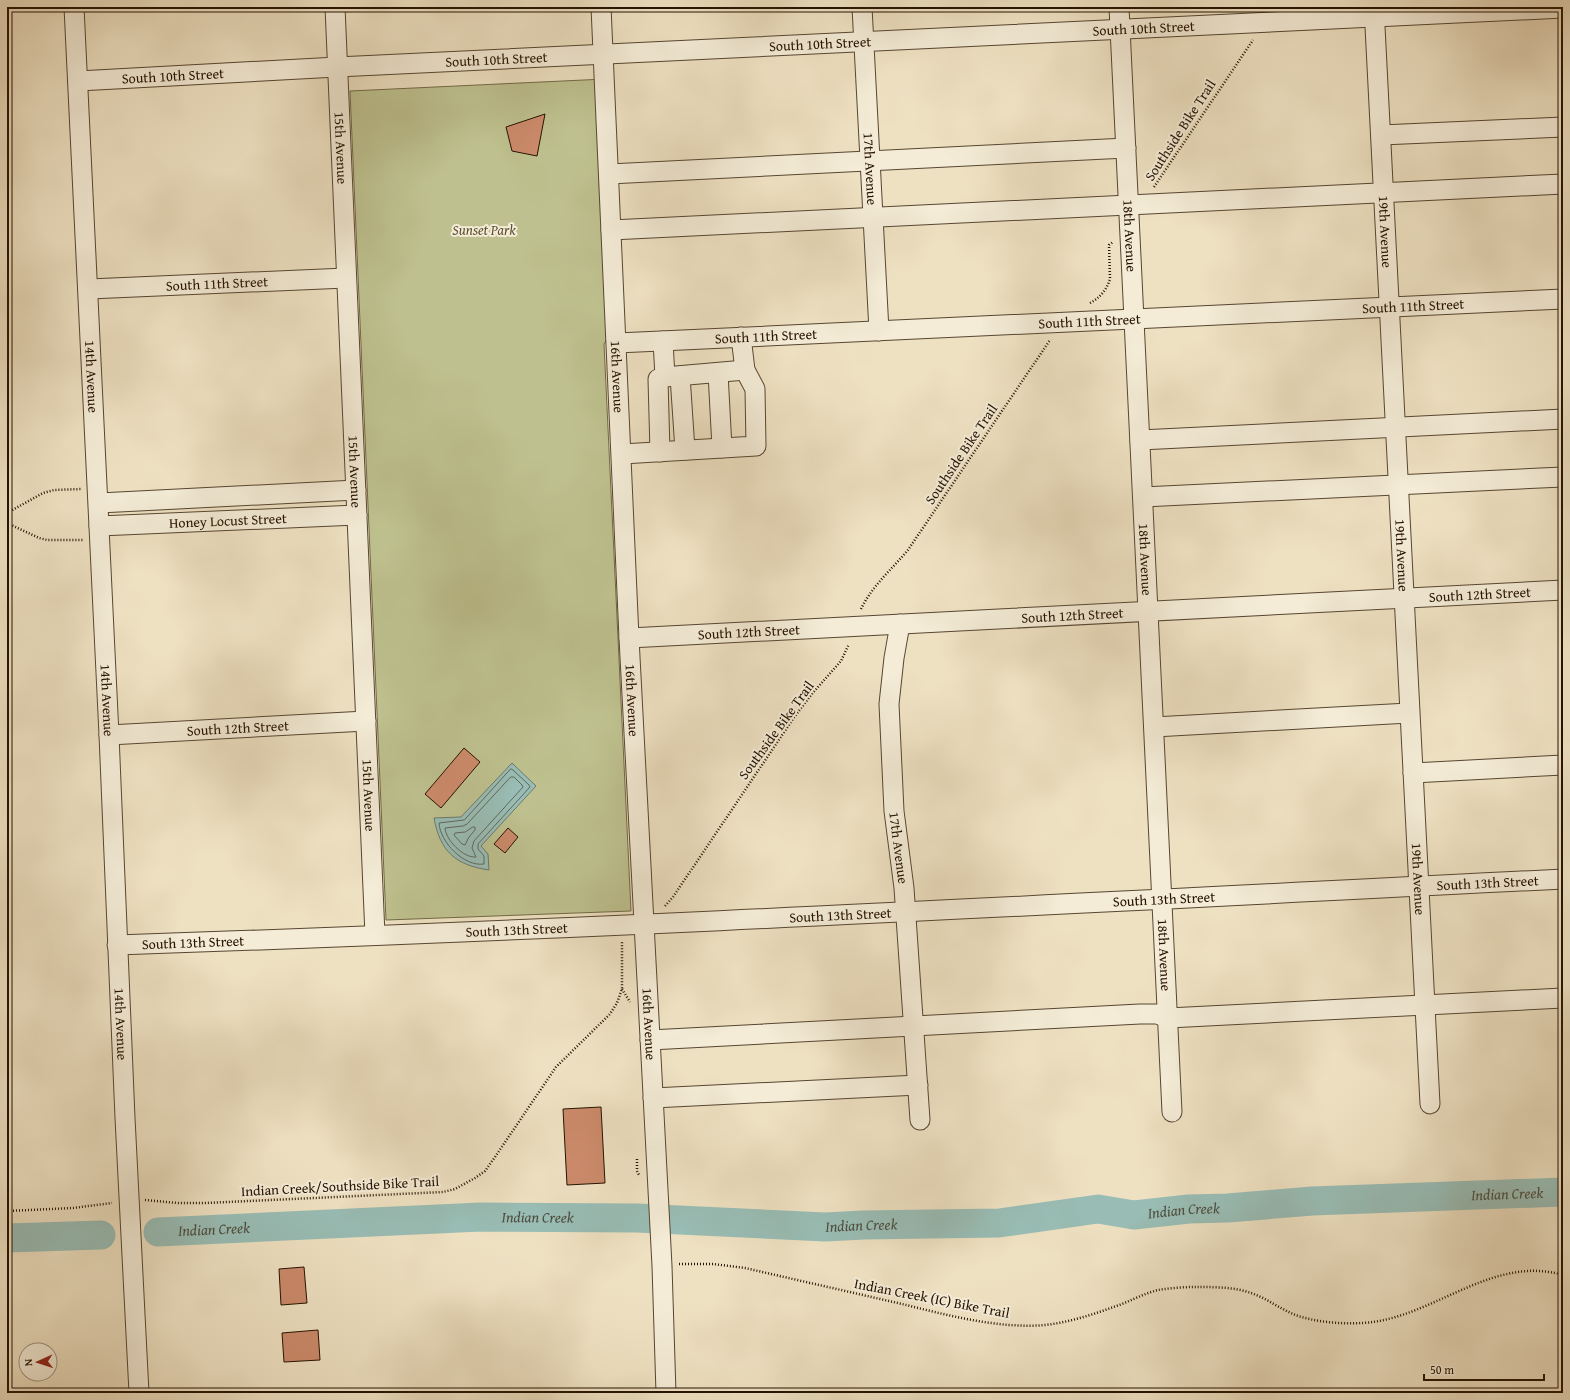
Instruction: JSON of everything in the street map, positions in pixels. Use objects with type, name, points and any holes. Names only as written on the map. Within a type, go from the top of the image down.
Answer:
[{"type":"street","name":"14th Avenue","points":[[74,7],[89,289],[117,944],[139,1393]]},
{"type":"street","name":"15th Avenue","points":[[335,7],[375,935]]},
{"type":"street","name":"16th Avenue","points":[[601,7],[629,638],[662,1266],[666,1393]]},
{"type":"street","name":"17th Avenue","points":[[862,7],[879,331]]},
{"type":"street","name":"18th Avenue","points":[[1119,7],[1163,899],[1172,1112]]},
{"type":"street","name":"South 10th Street","points":[[78,82],[337,67],[1264,23],[1375,12],[1563,8]]},
{"type":"street","name":"19th Avenue","points":[[1375,12],[1409,713],[1430,1104]]},
{"type":"street","points":[[1381,135],[1563,127]]},
{"type":"street","points":[[609,174],[1126,148]]},
{"type":"street","points":[[612,230],[873,219],[1128,204],[1563,184]]},
{"type":"street","name":"South 11th Street","points":[[89,289],[346,278]]},
{"type":"street","name":"South 11th Street","points":[[617,343],[1389,308],[1563,298]]},
{"type":"street","points":[[622,454],[756,446],[754,389],[745,370],[741,338]]},
{"type":"street","points":[[663,341],[668,377],[685,450]]},
{"type":"street","points":[[668,377],[745,370]]},
{"type":"street","points":[[718,373],[722,448]]},
{"type":"street","points":[[660,452],[668,377]]},
{"type":"street","points":[[1140,440],[1563,419]]},
{"type":"street","points":[[1143,497],[1563,477]]},
{"type":"street","name":"Honey Locust Street","points":[[98,495],[356,490]]},
{"type":"street","name":"Honey Locust Street","points":[[100,534],[357,515]]},
{"type":"street","name":"South 12th Street","points":[[629,638],[1148,610],[1563,590]]},
{"type":"street","name":"17th Avenue","points":[[900,624],[894,658],[889,704],[894,811],[906,911],[920,1120]]},
{"type":"street","points":[[1154,727],[1409,713]]},
{"type":"street","name":"South 12th Street","points":[[109,735],[366,721]]},
{"type":"street","points":[[1413,773],[1563,765]]},
{"type":"street","name":"South 13th Street","points":[[117,944],[644,924],[1563,879]]},
{"type":"street","points":[[650,1040],[1146,1014],[1157,1014],[1168,1018],[1563,998]]},
{"type":"street","points":[[653,1098],[918,1085]]},
{"type":"path","name":"Southside Bike Trail","points":[[1148,203],[1153,189],[1264,23]]},
{"type":"path","points":[[1085,305],[1094,301],[1102,294],[1110,279],[1109,245],[1130,233]]},
{"type":"path","name":"Southside Bike Trail","points":[[665,907],[795,716],[811,694],[841,661],[856,626],[859,612],[866,598],[873,588],[894,567],[908,550],[1062,323]]},
{"type":"path","points":[[7,513],[43,493],[54,490],[98,495]]},
{"type":"path","points":[[7,523],[39,538],[47,540],[78,539],[100,534]]},
{"type":"path","name":"Indian Creek/Southside Bike Trail","points":[[129,1201],[145,1200],[178,1203],[206,1203],[443,1192],[454,1189],[475,1178],[484,1171],[556,1067],[610,1014],[617,1003],[622,989],[622,949]]},
{"type":"path","points":[[7,1211],[73,1208],[129,1201]]},
{"type":"path","name":"Indian Creek (IC) Bike Trail","points":[[662,1266],[694,1263],[745,1268],[950,1315],[1010,1325],[1044,1325],[1070,1321],[1097,1313],[1158,1290],[1195,1287],[1226,1289],[1251,1293],[1295,1314],[1320,1320],[1347,1323],[1373,1322],[1403,1314],[1496,1276],[1524,1271],[1548,1271],[1563,1275]]},
{"type":"green space","name":"Sunset Park","points":[[605,79],[615,326],[604,344],[631,911],[386,920],[350,91]]},
{"type":"water","points":[[512,763],[536,786],[481,846],[488,854],[489,870],[477,868],[458,860],[445,848],[440,839],[434,818],[461,817]]},
{"type":"building","points":[[545,114],[537,156],[512,151],[506,127]]},
{"type":"building","points":[[464,748],[480,762],[441,808],[425,794]]},
{"type":"building","points":[[508,828],[518,837],[505,853],[494,844]]},
{"type":"building","points":[[601,1107],[605,1183],[567,1185],[563,1109]]},
{"type":"building","points":[[304,1267],[307,1303],[281,1305],[279,1269]]},
{"type":"building","points":[[318,1330],[320,1360],[284,1362],[282,1333]]},
{"type":"waterway","name":"Indian Creek","points":[[158,1232],[481,1217],[637,1218],[825,1227],[999,1223],[1098,1209],[1134,1215],[1189,1209],[1228,1208],[1312,1201],[1563,1192]]},
{"type":"waterway","name":"Indian Creek","points":[[7,1238],[101,1235]]}]
